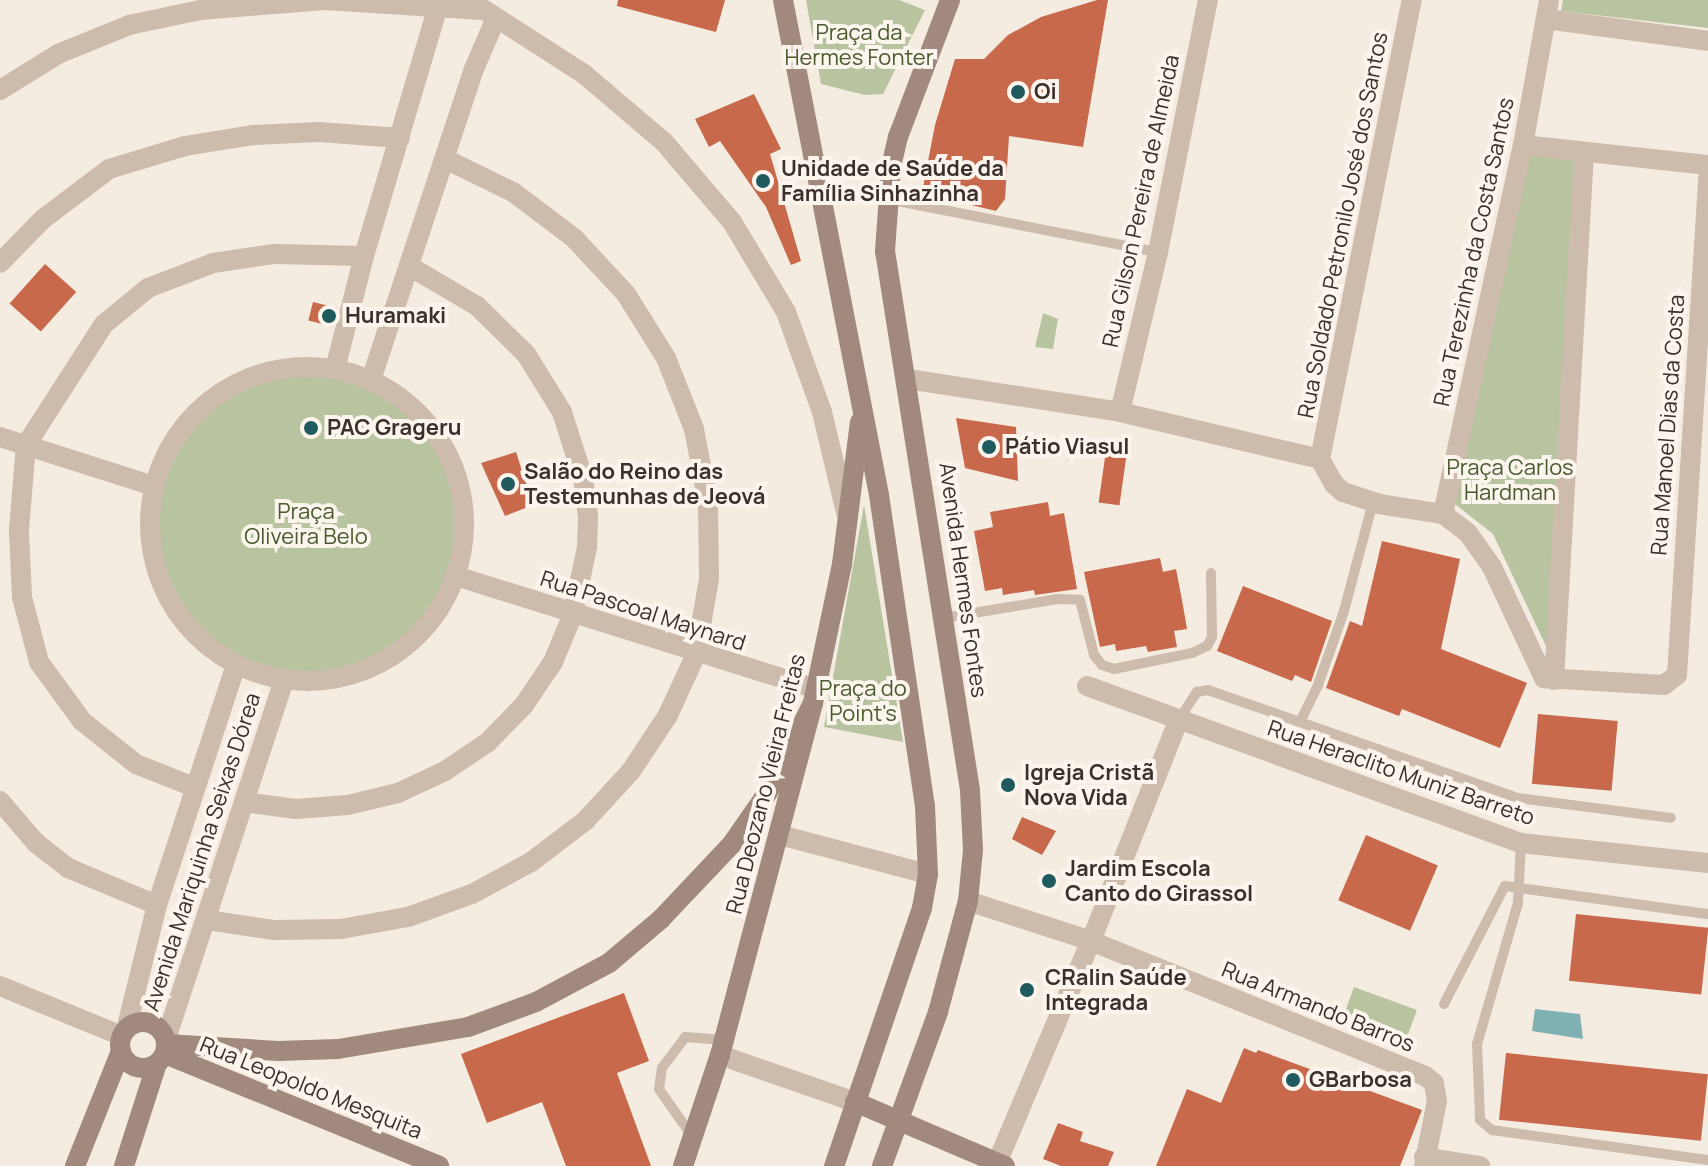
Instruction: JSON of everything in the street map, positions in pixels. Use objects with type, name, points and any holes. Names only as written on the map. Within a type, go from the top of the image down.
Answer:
[{"type":"main road","points":[[783,0],[863,406],[918,737],[928,874],[922,908],[834,1166]]},
{"type":"main road","name":"Avenida Hermes Fontes","points":[[882,1166],[938,1012],[968,901],[973,850],[970,790],[908,379],[885,251],[887,199],[898,137],[950,0]]},
{"type":"main road","name":"Rua Deozano Vieira Freitas","points":[[683,1166],[722,1048],[814,696],[842,564],[846,513],[863,406]]},
{"type":"main road","points":[[123,1039],[133,1066],[145,1068],[164,1050],[278,1051],[351,1047],[468,1027],[536,1002],[609,963],[661,919],[732,844],[768,792],[814,696]]},
{"type":"main road","points":[[75,1166],[123,1039],[138,1023],[152,1024],[164,1050],[124,1166]]},
{"type":"main road","name":"Rua Leopoldo Mesquita","points":[[164,1050],[439,1166]]},
{"type":"main road","points":[[855,1102],[1000,1165]]},
{"type":"street","points":[[0,90],[58,54],[129,25],[200,10],[325,0],[439,4],[483,10],[584,74],[664,142],[732,222],[786,312],[822,412],[846,513]]},
{"type":"street","name":"Rua Gilson Pereira de Almeida","points":[[1120,412],[1158,252],[1208,0]]},
{"type":"street","name":"Rua Soldado Petronilo José dos Santos","points":[[1320,459],[1412,0]]},
{"type":"street","points":[[335,369],[364,256],[439,4]]},
{"type":"street","points":[[371,380],[474,69],[483,10]]},
{"type":"street","points":[[1547,10],[1708,41]]},
{"type":"street","name":"Rua Terezinha da Costa Santos","points":[[1443,514],[1523,145],[1547,10]]},
{"type":"street","points":[[0,263],[43,219],[109,169],[185,146],[252,135],[319,132],[400,138]]},
{"type":"street","points":[[1523,145],[1708,165]]},
{"type":"street","points":[[908,379],[1120,412],[1320,459],[1343,492],[1373,502],[1443,514],[1482,548],[1538,671],[1544,678],[1554,680],[1584,154]]},
{"type":"street","points":[[207,920],[274,930],[355,927],[408,917],[459,899],[531,862],[585,821],[631,771],[668,715],[696,654],[709,579],[708,503],[694,429],[666,358],[626,294],[574,238],[513,192],[445,159]]},
{"type":"street","name":"Rua Manoel Dias da Costa","points":[[1554,680],[1664,685],[1677,675],[1708,178]]},
{"type":"street","points":[[194,787],[136,764],[82,721],[39,662],[21,583],[19,530],[26,445],[104,324],[148,288],[213,263],[274,254],[364,256]]},
{"type":"street","points":[[244,802],[296,809],[348,805],[398,793],[445,771],[488,742],[524,705],[553,662],[573,614],[587,547],[588,517],[583,478],[562,412],[526,354],[477,306],[409,266]]},
{"type":"street","points":[[296,367],[335,369],[371,380],[405,400],[423,418],[452,461],[463,499],[464,538],[456,576],[436,615],[406,646],[369,669],[327,680],[284,680],[236,665],[206,646],[181,620],[163,590],[152,556],[149,521],[154,486],[168,449],[191,417],[221,392],[270,372],[296,367]]},
{"type":"street","points":[[0,437],[154,486]]},
{"type":"street","name":"Rua Pascoal Maynard","points":[[456,576],[814,696]]},
{"type":"street","name":"Avenida Mariquinha Seixas Dórea","points":[[123,1039],[157,905],[236,665]]},
{"type":"street","name":"Avenida Mariquinha Seixas Dórea","points":[[164,1050],[284,680]]},
{"type":"street","name":"Rua Heraclito Muniz Barreto","points":[[1087,686],[1521,843],[1708,863]]},
{"type":"street","points":[[1000,1165],[1178,721]]},
{"type":"street","points":[[0,801],[36,843],[68,868],[157,905]]},
{"type":"street","points":[[780,835],[928,874]]},
{"type":"street","name":"Rua Armando Barros","points":[[968,901],[1091,941],[1425,1076],[1434,1083],[1437,1101],[1424,1162]]},
{"type":"street","points":[[0,986],[123,1039]]},
{"type":"street","points":[[722,1048],[855,1102]]},
{"type":"street","points":[[1424,1162],[1480,1166]]},
{"type":"lane","points":[[887,199],[1158,252]]},
{"type":"lane","points":[[1301,720],[1318,685],[1344,611],[1373,502]]},
{"type":"lane","points":[[944,618],[1057,599],[1080,600],[1094,655],[1102,665],[1114,669],[1192,653],[1207,646],[1212,637],[1211,573]]},
{"type":"lane","points":[[1178,721],[1197,692],[1204,690],[1301,720],[1518,798],[1671,818]]},
{"type":"lane","points":[[1521,843],[1521,887],[1477,1044],[1480,1120],[1492,1130],[1708,1160]]},
{"type":"lane","points":[[1444,1004],[1500,890],[1505,886],[1708,914]]},
{"type":"lane","points":[[694,1138],[659,1089],[662,1068],[685,1037],[722,1048]]},
{"type":"green space","name":"Praça da Hermes Fonter","points":[[806,0],[899,0],[925,10],[883,94],[865,95],[821,84]]},
{"type":"green space","points":[[1563,0],[1708,0],[1708,28],[1561,11]]},
{"type":"green space","name":"Praça Carlos Hardman","points":[[1525,147],[1582,156],[1554,663],[1493,534],[1451,501]]},
{"type":"green space","points":[[1043,313],[1058,319],[1053,349],[1035,347]]},
{"type":"green space","name":"Praça Oliveira Belo","points":[[306,372],[335,375],[364,383],[390,397],[413,416],[432,439],[446,465],[454,494],[457,523],[454,552],[446,581],[432,607],[413,630],[390,649],[364,663],[335,671],[306,674],[277,671],[248,663],[222,649],[199,630],[180,607],[166,581],[158,552],[155,523],[158,494],[166,465],[180,439],[199,416],[222,397],[248,383],[277,375]]},
{"type":"green space","name":"Praça do Point's","points":[[864,505],[903,742],[824,727]]},
{"type":"green space","points":[[1354,987],[1417,1010],[1408,1035],[1345,1012]]},
{"type":"water","points":[[1535,1009],[1580,1014],[1583,1039],[1532,1031]]},
{"type":"building","points":[[618,0],[725,0],[716,32],[617,6]]},
{"type":"building","name":"Oi","points":[[1097,0],[1108,0],[1083,147],[1009,136],[1005,199],[996,211],[934,196],[921,198],[935,125],[955,59],[984,59],[1008,35],[1041,17]]},
{"type":"building","name":"Unidade de Saúde da Família Sinhazinha","points":[[754,94],[781,149],[770,154],[801,261],[791,265],[766,207],[720,141],[709,147],[695,119]]},
{"type":"building","points":[[45,264],[76,292],[41,331],[10,303]]},
{"type":"building","name":"Huramaki","points":[[313,302],[337,308],[333,326],[308,320]]},
{"type":"building","name":"Pátio Viasul","points":[[956,418],[1016,427],[1018,481],[965,468]]},
{"type":"building","points":[[1107,443],[1128,446],[1119,505],[1099,502]]},
{"type":"building","name":"Salão do Reino das Testemunhas de Jeová","points":[[516,452],[533,505],[505,516],[481,463]]},
{"type":"building","points":[[1048,502],[1050,516],[1064,513],[1077,589],[1035,595],[1034,590],[1003,595],[1002,588],[985,591],[974,531],[993,527],[990,512]]},
{"type":"building","points":[[1382,541],[1460,559],[1441,649],[1527,683],[1500,748],[1402,709],[1399,716],[1326,688],[1350,621],[1362,626]]},
{"type":"building","points":[[1160,558],[1163,572],[1176,569],[1182,600],[1187,629],[1174,631],[1177,647],[1148,652],[1146,646],[1116,651],[1115,644],[1100,647],[1084,572]]},
{"type":"building","points":[[1243,586],[1332,621],[1311,682],[1295,675],[1292,681],[1217,651]]},
{"type":"building","points":[[1538,714],[1618,721],[1612,791],[1532,784]]},
{"type":"building","points":[[1022,817],[1056,831],[1042,855],[1012,839]]},
{"type":"building","points":[[1366,835],[1438,865],[1410,931],[1338,900]]},
{"type":"building","points":[[1576,914],[1708,928],[1701,995],[1569,981]]},
{"type":"building","points":[[624,993],[649,1061],[617,1073],[651,1166],[566,1166],[542,1102],[487,1123],[461,1054]]},
{"type":"building","name":"GBarbosa","points":[[1244,1048],[1256,1053],[1258,1050],[1422,1110],[1400,1166],[1156,1166],[1187,1089],[1221,1103]]},
{"type":"building","points":[[1506,1053],[1708,1074],[1701,1141],[1499,1120]]},
{"type":"building","points":[[1058,1123],[1083,1132],[1080,1141],[1114,1152],[1108,1166],[1061,1166],[1043,1159]]},
{"type":"place","name":"Oi","points":[[1018,92]]},
{"type":"place","name":"Unidade de Saúde da Família Sinhazinha","points":[[763,181]]},
{"type":"place","name":"Huramaki","points":[[329,316]]},
{"type":"place","name":"PAC Grageru","points":[[311,428]]},
{"type":"place","name":"Pátio Viasul","points":[[989,447]]},
{"type":"place","name":"Salão do Reino das Testemunhas de Jeová","points":[[508,484]]},
{"type":"place","name":"Igreja Cristã Nova Vida","points":[[1008,785]]},
{"type":"place","name":"Jardim Escola Canto do Girassol","points":[[1049,881]]},
{"type":"place","name":"CRalin Saúde Integrada","points":[[1027,990]]},
{"type":"place","name":"GBarbosa","points":[[1293,1080]]}]
